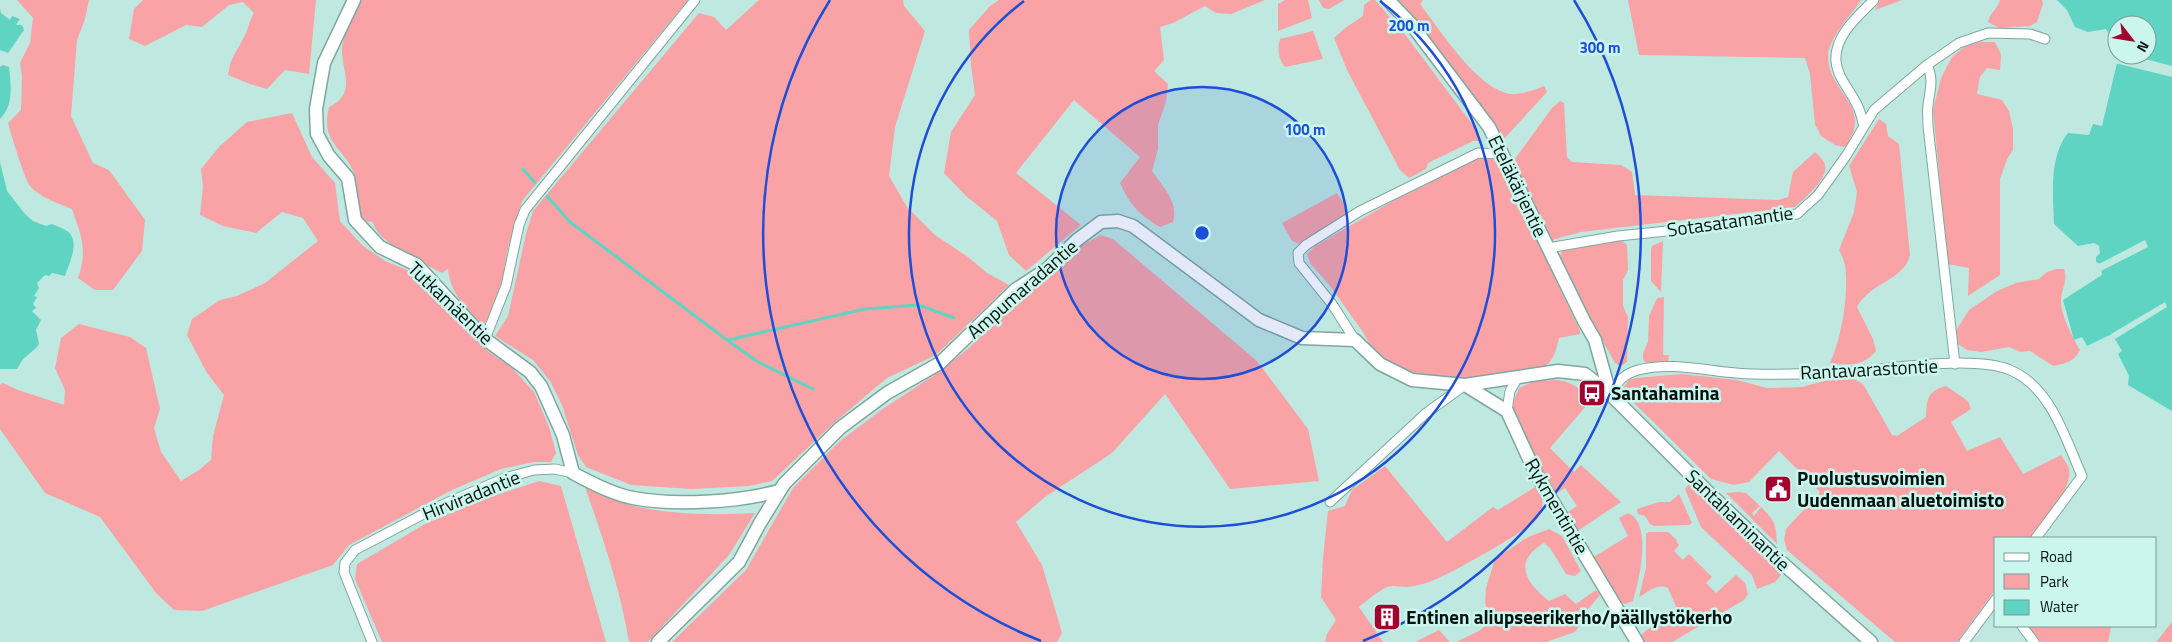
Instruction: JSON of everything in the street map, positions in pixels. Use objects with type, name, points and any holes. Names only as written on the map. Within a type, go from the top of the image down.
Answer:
[{"type":"street","name":"Tutkamäentie","points":[[354,0],[324,63],[316,103],[317,134],[329,156],[348,178],[355,220],[380,247],[417,265],[485,339],[530,372],[541,386],[563,435],[573,473]]},
{"type":"street","points":[[485,339],[506,286],[519,225],[525,210],[695,0]]},
{"type":"street","name":"Eteläkärjentie","points":[[1388,0],[1411,24],[1489,127],[1595,340],[1610,394]]},
{"type":"street","points":[[1864,126],[1858,106],[1845,85],[1836,62],[1838,44],[1850,24],[1874,0]]},
{"type":"street","name":"Sotasatamantie","points":[[1548,248],[1618,236],[1706,227],[1797,214],[1818,195],[1874,110],[1927,65],[1959,43],[1988,34],[2030,34],[2045,39]]},
{"type":"street","name":"Rantavarastontie","points":[[1610,394],[1616,384],[1625,376],[1638,370],[1675,366],[1752,374],[1802,374],[1955,364],[1928,126],[1927,106],[1932,87],[1927,65]]},
{"type":"street","points":[[1502,154],[1478,153],[1360,211],[1306,244],[1298,253],[1298,263],[1332,304],[1355,340],[1375,360],[1397,374],[1412,380],[1465,385],[1507,411],[1510,391],[1518,377]]},
{"type":"street","name":"Ampumaradantie","points":[[658,642],[739,562],[779,491],[840,428],[887,393],[940,363],[1015,290],[1047,268],[1077,240],[1101,222],[1118,221],[1133,226],[1259,320],[1302,338],[1355,340]]},
{"type":"street","points":[[1955,364],[1990,363],[2024,377],[2040,390],[2048,403],[2082,476],[2037,537]]},
{"type":"street","name":"Santahaminantie","points":[[1465,385],[1558,371],[1585,374],[1610,394],[1730,514],[1871,642]]},
{"type":"street","points":[[1330,502],[1425,414],[1465,385]]},
{"type":"street","name":"Rykmentintie","points":[[1507,411],[1535,472],[1637,642]]},
{"type":"street","name":"Hirviradantie","points":[[372,642],[344,572],[345,563],[355,550],[435,508],[505,478],[534,470],[555,469],[573,473],[594,484],[632,498],[668,502],[751,498],[779,491]]},
{"type":"street","points":[[1964,642],[1994,602]]},
{"type":"street","points":[[2023,627],[2034,642]]},
{"type":"green space","points":[[17,0],[89,0],[85,19],[77,40],[71,116],[93,163],[109,170],[145,220],[142,251],[113,290],[95,290],[78,278],[83,251],[72,209],[49,200],[34,190],[27,181],[18,156],[8,123],[21,110],[22,76],[20,63],[30,43],[33,18]]},
{"type":"green space","points":[[143,0],[316,0],[309,74],[285,70],[267,89],[228,75],[232,59],[245,36],[254,13],[243,2],[229,5],[202,27],[186,25],[145,46],[129,39],[134,9]]},
{"type":"green space","points":[[362,0],[688,0],[522,201],[508,247],[502,281],[489,317],[483,325],[478,324],[459,299],[449,277],[448,269],[442,273],[402,252],[376,230],[373,222],[364,221],[358,210],[357,186],[352,169],[331,139],[328,131],[329,107],[338,101],[346,88],[342,57],[343,42]]},
{"type":"green space","points":[[759,0],[903,0],[904,6],[925,31],[895,127],[889,176],[907,207],[935,235],[968,257],[987,273],[1009,285],[936,355],[887,378],[836,421],[772,481],[749,486],[691,489],[631,485],[586,467],[578,455],[562,405],[550,381],[533,360],[495,336],[508,316],[533,211],[699,13],[714,17],[726,30]]},
{"type":"green space","points":[[999,0],[1265,0],[1231,14],[1216,13],[1205,6],[1173,23],[1160,27],[1164,60],[1154,71],[1168,84],[1166,102],[1158,125],[1158,149],[1152,171],[1172,201],[1174,208],[1173,222],[1160,227],[1141,214],[1132,203],[1120,183],[1140,157],[1074,100],[1016,173],[1081,225],[1026,271],[1009,255],[997,221],[966,196],[944,173],[951,132],[975,95],[969,30],[990,6]]},
{"type":"green space","points":[[1285,0],[1308,0],[1312,18],[1278,31],[1278,4]]},
{"type":"green space","points":[[1319,0],[1344,0],[1329,9],[1323,8]]},
{"type":"green space","points":[[1371,0],[1375,0],[1407,37],[1478,132],[1480,141],[1473,141],[1428,163],[1426,169],[1409,178],[1400,170],[1348,72],[1334,38],[1363,16],[1364,5]]},
{"type":"green space","points":[[1398,0],[1423,0],[1420,4],[1449,43],[1473,71],[1498,90],[1515,94],[1528,92],[1544,86],[1547,92],[1503,140],[1487,113],[1426,32]]},
{"type":"green space","points":[[1628,0],[1861,0],[1836,35],[1829,49],[1828,56],[1830,69],[1835,80],[1853,110],[1855,121],[1853,133],[1845,147],[1835,145],[1821,136],[1815,124],[1810,74],[1805,58],[1639,55]]},
{"type":"green space","points":[[1880,0],[1902,0],[1875,10]]},
{"type":"green space","points":[[2000,0],[2042,0],[2043,4],[2037,22],[2030,26],[1999,28],[1988,22]]},
{"type":"green space","points":[[1313,31],[1323,59],[1285,67],[1279,54],[1280,39]]},
{"type":"green space","points":[[1979,42],[1995,42],[2001,54],[2000,70],[1987,68],[1980,77],[1977,94],[2002,100],[2009,111],[2013,129],[2013,150],[2007,159],[2000,179],[2000,275],[1968,296],[1969,268],[1948,264],[1933,110],[1941,78],[1952,57],[1964,47]]},
{"type":"green space","points":[[1560,101],[1564,103],[1567,157],[1572,162],[1621,165],[1632,172],[1635,195],[1778,200],[1788,197],[1793,172],[1815,152],[1823,161],[1825,170],[1820,182],[1795,207],[1581,232],[1552,240],[1512,163],[1552,108]]},
{"type":"green space","points":[[292,113],[312,157],[335,183],[340,221],[362,245],[385,261],[407,270],[470,335],[489,352],[512,368],[534,392],[549,427],[556,453],[551,462],[534,462],[501,469],[452,490],[349,545],[333,565],[202,611],[174,610],[156,593],[100,517],[45,493],[0,429],[0,385],[3,383],[64,405],[65,390],[55,368],[61,338],[79,324],[130,337],[146,348],[160,409],[154,428],[161,452],[181,481],[211,460],[213,436],[224,395],[207,373],[187,335],[192,319],[220,300],[237,296],[265,283],[318,241],[303,218],[282,212],[256,233],[223,226],[200,215],[203,187],[201,169],[220,146],[247,122]]},
{"type":"green space","points":[[1879,119],[1886,124],[1888,136],[1899,144],[1910,255],[1907,264],[1901,271],[1870,292],[1857,307],[1873,339],[1876,351],[1866,360],[1855,364],[1830,363],[1838,341],[1844,315],[1846,276],[1845,265],[1839,250],[1854,212],[1857,192],[1849,166]]},
{"type":"green space","points":[[1477,159],[1494,159],[1501,164],[1580,334],[1559,338],[1552,359],[1542,368],[1472,379],[1418,375],[1393,365],[1372,348],[1363,332],[1330,286],[1310,263],[1307,254],[1315,246],[1393,201]]},
{"type":"green space","points":[[1337,193],[1347,209],[1347,213],[1300,244],[1292,241],[1282,223]]},
{"type":"green space","points":[[1101,235],[1113,239],[1257,361],[1308,429],[1319,481],[1230,489],[1165,394],[1112,453],[1045,497],[1016,522],[1042,565],[1062,633],[1057,642],[672,642],[746,570],[793,488],[840,441],[884,408],[936,374],[969,348],[1021,297],[1050,277],[1080,246]]},
{"type":"green space","points":[[1621,240],[1627,245],[1628,270],[1623,280],[1623,306],[1628,317],[1627,362],[1621,366],[1615,363],[1574,290],[1559,258],[1562,251],[1570,248]]},
{"type":"green space","points":[[1663,241],[1661,292],[1651,281],[1651,250],[1652,246]]},
{"type":"green space","points":[[2064,269],[2065,277],[2061,305],[2068,326],[2080,350],[2072,360],[2053,366],[2030,351],[2021,352],[2009,347],[1981,352],[1967,350],[1958,344],[1956,331],[1969,310],[1997,291],[2016,283],[2039,279],[2047,272]]},
{"type":"green space","points":[[1664,297],[1663,355],[1669,355],[1668,362],[1665,364],[1647,365],[1643,359],[1643,353],[1648,342],[1649,316],[1657,298]]},
{"type":"green space","points":[[1682,374],[1737,380],[1767,388],[1802,387],[1835,378],[1854,379],[1863,384],[1892,435],[1897,436],[1926,417],[1929,397],[1935,390],[1946,386],[1968,401],[1971,409],[1951,422],[1967,451],[2000,437],[2023,474],[2061,455],[2069,469],[2069,477],[2062,496],[2032,537],[1994,537],[1994,592],[1957,642],[1895,642],[1787,550],[1784,540],[1786,529],[1820,492],[1779,451],[1749,482],[1734,485],[1711,479],[1626,395],[1623,388],[1629,380]]},
{"type":"green space","points":[[1554,380],[1570,383],[1592,399],[1550,448],[1574,472],[1581,465],[1621,502],[1576,532],[1563,515],[1577,506],[1565,488],[1552,496],[1514,412],[1513,403],[1519,388],[1535,381]]},
{"type":"green space","points":[[1385,466],[1447,542],[1493,507],[1498,510],[1537,486],[1542,498],[1542,509],[1538,518],[1532,524],[1486,553],[1438,579],[1409,587],[1387,587],[1362,604],[1359,607],[1383,642],[1325,642],[1327,634],[1336,620],[1321,597],[1328,511],[1345,506],[1352,490]]},
{"type":"green space","points":[[539,481],[561,486],[606,642],[382,642],[355,579],[357,564],[427,523],[487,498]]},
{"type":"green space","points":[[1689,484],[1779,567],[1781,575],[1775,582],[1757,589],[1752,575],[1701,527],[1685,489]]},
{"type":"green space","points":[[585,487],[624,503],[668,512],[755,513],[729,555],[648,642],[629,642],[616,583]]},
{"type":"green space","points":[[1726,493],[1746,493],[1760,506],[1752,513],[1754,516],[1761,507],[1769,516],[1774,523],[1777,544]]},
{"type":"green space","points":[[1679,494],[1692,523],[1689,525],[1654,526],[1650,524],[1645,516],[1638,514],[1637,509],[1659,502],[1670,502]]},
{"type":"green space","points":[[1628,513],[1636,519],[1640,528],[1642,553],[1641,567],[1633,601],[1625,604],[1616,600],[1592,558],[1628,536],[1619,518]]},
{"type":"green space","points":[[1549,529],[1562,536],[1581,571],[1575,576],[1566,574],[1550,548],[1544,543],[1534,550],[1525,565],[1529,580],[1534,587],[1549,601],[1565,594],[1576,604],[1596,590],[1600,595],[1583,615],[1581,623],[1575,632],[1546,642],[1456,642],[1479,631],[1492,620],[1485,603],[1486,588],[1495,559],[1528,537]]},
{"type":"green space","points":[[1649,532],[1668,532],[1677,540],[1679,545],[1674,551],[1683,560],[1689,554],[1712,577],[1706,583],[1716,593],[1736,575],[1745,583],[1748,594],[1744,600],[1672,642],[1642,642],[1641,637],[1648,629],[1679,613],[1668,588],[1656,587],[1639,597],[1646,568],[1646,534]]},
{"type":"green space","points":[[2172,622],[2172,642],[2156,642]]},
{"type":"green space","points":[[2029,627],[2111,627],[2108,642],[2041,642]]},
{"type":"green space","points":[[1439,630],[1450,642],[1416,642],[1417,641]]},
{"type":"water","points":[[2057,0],[2172,0],[2172,411],[2128,385],[2129,376],[2118,354],[2122,351],[2112,334],[2087,346],[2082,337],[2074,340],[2063,300],[2102,275],[2100,264],[2096,262],[2096,257],[2100,253],[2099,246],[2094,243],[2078,246],[2054,224],[2053,201],[2055,164],[2062,142],[2068,133],[2089,135],[2093,124],[2102,126],[2117,65],[2157,65],[2157,15],[2107,15],[2107,30],[2106,29],[2088,32],[2075,27],[2067,10]]},
{"type":"water","points":[[0,9],[1,13],[10,20],[12,16],[20,19],[16,25],[22,25],[24,30],[8,53],[0,50]]},
{"type":"water","points":[[3,65],[9,67],[10,101],[8,108],[0,119],[0,67]]},
{"type":"water","points":[[0,162],[7,191],[25,214],[33,221],[46,226],[52,224],[65,230],[71,235],[74,246],[65,276],[52,273],[49,276],[45,275],[37,283],[39,288],[34,296],[37,297],[33,304],[36,308],[32,311],[41,320],[36,330],[39,344],[23,359],[17,369],[0,369]]},
{"type":"pier","points":[[2157,62],[2172,66],[2172,77],[2123,65],[2157,65]]},
{"type":"pier","points":[[2145,240],[2148,247],[2099,272],[2097,265]]},
{"type":"pier","points":[[2165,302],[2167,307],[2115,339],[2111,334]]},
{"type":"waterway","points":[[523,169],[535,183]]},
{"type":"waterway","points":[[547,196],[570,222],[727,340],[758,362],[813,389]]},
{"type":"waterway","points":[[728,340],[865,309],[919,305],[954,318]]},
{"type":"place","name":"Santahamina","points":[[1592,393]]},
{"type":"place","name":"Puolustusvoimien Uudenmaan aluetoimisto","points":[[1778,489]]},
{"type":"place","name":"Entinen aliupseerikerho/päällystökerho","points":[[1387,617]]}]
